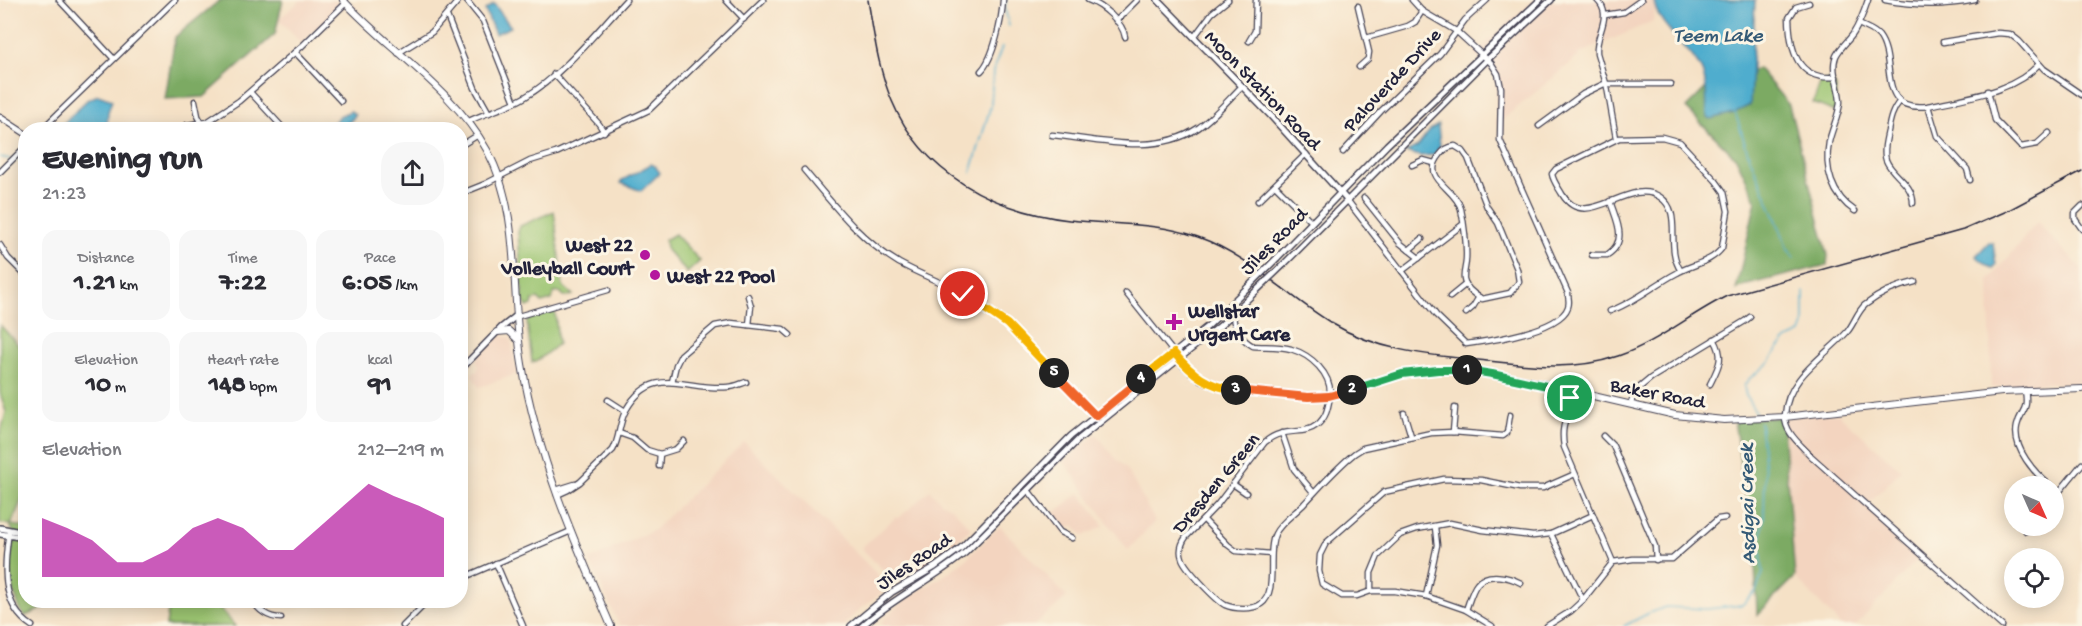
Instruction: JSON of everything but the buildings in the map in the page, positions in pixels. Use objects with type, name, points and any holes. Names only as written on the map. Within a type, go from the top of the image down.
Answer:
[{"type":"main road","points":[[344,2],[451,102],[469,122],[500,177],[512,237],[518,341],[534,423],[556,492],[611,626]]},
{"type":"main road","points":[[497,332],[509,331],[518,341]]},
{"type":"main road","name":"Baker Road","points":[[1176,356],[1200,379],[1219,388],[1308,397],[1329,396],[1402,374],[1466,370],[1686,417],[1724,420],[1785,417],[2025,390],[2082,389]]},
{"type":"street","points":[[58,0],[113,58]]},
{"type":"street","points":[[64,6],[70,0]]},
{"type":"street","points":[[49,122],[175,0]]},
{"type":"street","points":[[398,53],[432,32],[459,0]]},
{"type":"street","points":[[466,0],[483,21],[514,102]]},
{"type":"street","points":[[469,122],[539,88],[626,0]]},
{"type":"street","points":[[726,0],[744,19]]},
{"type":"street","points":[[468,191],[530,161],[556,153],[649,110],[763,0]]},
{"type":"street","points":[[981,71],[987,63],[1001,23],[1003,0]]},
{"type":"street","points":[[1088,0],[1099,5],[1116,21],[1124,32],[1125,38]]},
{"type":"street","points":[[1116,21],[1137,0]]},
{"type":"street","name":"Moon Station Road","points":[[1158,0],[1242,86],[1347,200]]},
{"type":"street","points":[[1194,36],[1212,13],[1228,0]]},
{"type":"street","points":[[1249,41],[1255,31],[1256,0]]},
{"type":"street","points":[[1347,200],[1436,315],[1462,342],[1467,344],[1545,327],[1562,317],[1569,303],[1568,293],[1503,148],[1500,134],[1500,82],[1495,68],[1456,31],[1422,10],[1412,0]]},
{"type":"street","name":"Paloverde Drive","points":[[1343,152],[1381,111],[1440,54],[1456,31],[1487,0]]},
{"type":"street","name":"Jiles Road","points":[[851,626],[892,592],[935,567],[961,548],[1059,448],[1096,416],[1220,326],[1347,200],[1540,0]]},
{"type":"street","name":"Jiles Road","points":[[864,625],[897,598],[956,561],[977,543],[1079,439],[1176,356],[1213,321],[1387,145],[1551,0]]},
{"type":"street","points":[[1597,0],[1604,8],[1605,15],[1596,47],[1606,83],[1616,138]]},
{"type":"street","points":[[1605,15],[1624,12],[1641,0]]},
{"type":"street","points":[[1855,212],[1835,191],[1830,174],[1829,142],[1840,104],[1834,65],[1836,56],[1859,24],[1868,0]]},
{"type":"street","points":[[1885,0],[1919,5],[1953,5],[1975,0]]},
{"type":"street","points":[[210,122],[250,92],[295,52],[344,2]]},
{"type":"street","points":[[1809,3],[1796,7],[1789,18],[1798,63],[1814,76],[1836,77]]},
{"type":"street","points":[[1358,6],[1369,56],[1359,67]]},
{"type":"street","points":[[1366,38],[1413,24],[1422,10]]},
{"type":"street","points":[[447,16],[475,88],[489,113]]},
{"type":"street","points":[[1859,24],[1870,29],[1880,38],[1893,94],[1900,101],[1915,107],[1928,106],[2017,82],[2039,64]]},
{"type":"street","points":[[1943,42],[2004,33],[2019,41],[2039,64],[2082,95]]},
{"type":"street","points":[[295,52],[341,101]]},
{"type":"street","points":[[554,75],[604,132]]},
{"type":"street","points":[[1539,126],[1583,94],[1606,83],[1671,84]]},
{"type":"street","points":[[1052,135],[1129,143],[1164,142],[1178,138],[1201,126],[1242,86]]},
{"type":"street","points":[[1988,91],[1995,120],[2021,147],[2037,144],[2049,133]]},
{"type":"street","points":[[250,92],[278,122]]},
{"type":"street","points":[[195,100],[202,122]]},
{"type":"street","points":[[1900,101],[1891,116],[1885,156],[1888,164],[1911,192],[1913,203]]},
{"type":"street","points":[[1928,106],[1937,136],[1966,169],[1970,180]]},
{"type":"street","points":[[0,117],[18,129]]},
{"type":"street","points":[[468,141],[478,135]]},
{"type":"street","points":[[1610,310],[1629,303],[1681,271],[1712,258],[1722,248],[1728,211],[1724,192],[1680,142],[1662,137],[1616,138],[1553,171],[1552,177],[1566,200],[1579,209],[1593,208],[1622,197],[1645,193],[1658,196],[1665,201],[1672,213],[1673,255],[1681,271]]},
{"type":"street","points":[[1455,146],[1463,151],[1477,178],[1487,207],[1498,223],[1517,269],[1519,282],[1510,293],[1482,298],[1466,284],[1464,277],[1467,260],[1462,225],[1459,204],[1434,174],[1434,163],[1447,147],[1455,146]]},
{"type":"street","points":[[0,172],[18,154]]},
{"type":"street","points":[[1258,201],[1306,154]]},
{"type":"street","points":[[1412,165],[1423,160],[1434,163]]},
{"type":"street","points":[[804,170],[843,216],[870,242],[900,263],[963,294],[1007,324],[1096,416]]},
{"type":"street","points":[[1275,185],[1312,222]]},
{"type":"street","points":[[1364,198],[1408,250],[1419,258]]},
{"type":"street","points":[[1592,255],[1607,255],[1618,245],[1620,234],[1610,201]]},
{"type":"street","points":[[2082,206],[2075,213],[2075,219],[2082,229]]},
{"type":"street","points":[[1402,271],[1462,225]]},
{"type":"street","points":[[1408,250],[1422,239]]},
{"type":"street","points":[[0,245],[18,268]]},
{"type":"street","points":[[1915,282],[1896,287],[1862,307],[1848,330],[1793,385],[1787,400],[1785,417],[1789,433],[1811,456],[2002,626]]},
{"type":"street","points":[[1450,297],[1466,284]]},
{"type":"street","points":[[468,362],[515,317],[608,290]]},
{"type":"street","points":[[1126,293],[1176,356]]},
{"type":"street","points":[[748,296],[751,306],[749,325]]},
{"type":"street","points":[[1466,313],[1479,297]]},
{"type":"street","points":[[1234,313],[1232,320],[1235,327],[1253,346],[1289,349],[1314,363],[1328,379],[1331,388],[1329,396]]},
{"type":"street","points":[[1631,405],[1639,387],[1750,317]]},
{"type":"street","points":[[672,382],[678,360],[708,330],[722,324],[783,329],[790,335]]},
{"type":"street","points":[[1220,326],[1235,327]]},
{"type":"street","points":[[1710,384],[1719,364],[1720,352],[1714,339]]},
{"type":"street","points":[[556,492],[580,482],[613,450],[625,411],[646,386],[660,381],[726,387],[746,382]]},
{"type":"street","points":[[2025,390],[2027,405],[2018,423],[2016,434],[2028,464],[2038,476]]},
{"type":"street","points":[[1574,394],[1570,398],[1563,422],[1564,447],[1613,562]]},
{"type":"street","name":"Dresden Green","points":[[1329,396],[1328,411],[1317,425],[1273,436],[1262,446],[1204,520],[1183,540],[1181,556],[1191,570],[1228,606],[1256,607],[1265,600],[1269,593],[1271,554],[1275,533],[1313,492],[1359,450],[1431,433],[1454,432],[1503,436],[1507,433],[1510,415]]},
{"type":"street","points":[[608,400],[625,411]]},
{"type":"street","points":[[1454,432],[1455,408]]},
{"type":"street","points":[[1404,413],[1411,436]]},
{"type":"street","points":[[619,433],[633,438],[647,450],[660,454],[676,449],[684,441]]},
{"type":"street","points":[[1282,433],[1294,469],[1313,492]]},
{"type":"street","points":[[1603,436],[1613,446],[1655,546],[1656,560]]},
{"type":"street","points":[[659,466],[660,454]]},
{"type":"street","points":[[2064,480],[2082,464]]},
{"type":"street","points":[[1492,626],[1466,610],[1426,596],[1395,591],[1371,591],[1357,596],[1342,596],[1322,584],[1319,571],[1320,555],[1326,543],[1384,492],[1444,479],[1481,480],[1520,488],[1543,488],[1575,474]]},
{"type":"street","points":[[1233,484],[1246,493]]},
{"type":"street","points":[[1028,490],[1060,532],[1071,538]]},
{"type":"street","points":[[1371,591],[1371,573],[1378,556],[1400,535],[1417,529],[1450,523],[1483,530],[1533,536],[1551,534],[1593,515]]},
{"type":"street","points":[[1547,626],[1571,611],[1583,600],[1613,562],[1634,559],[1672,559],[1718,519],[1725,518]]},
{"type":"street","points":[[1204,520],[1236,551],[1271,554]]},
{"type":"street","points":[[1426,596],[1437,545],[1435,527]]},
{"type":"street","points":[[0,528],[18,536]]},
{"type":"street","points":[[468,575],[571,531]]},
{"type":"street","points":[[9,533],[4,563],[5,580],[11,601],[24,626]]},
{"type":"street","points":[[0,534],[18,533]]},
{"type":"street","points":[[1551,534],[1583,600]]},
{"type":"street","points":[[496,563],[523,626]]},
{"type":"street","points":[[1466,610],[1477,582],[1499,576],[1512,578],[1521,583]]},
{"type":"street","points":[[258,608],[271,617],[281,618]]},
{"type":"street","points":[[403,626],[421,608]]},
{"type":"street","points":[[21,619],[32,626]]},
{"type":"street","points":[[859,619],[864,625]]},
{"type":"shaded area","points":[[301,0],[335,0],[339,4],[328,18],[301,43],[279,19]]},
{"type":"shaded area","points":[[1533,0],[1658,0],[1653,21],[1579,54],[1496,125],[1496,77],[1474,54]]},
{"type":"shaded area","points":[[2037,222],[2082,269],[2082,383],[2046,383],[1991,388],[1989,281]]},
{"type":"shaded area","points":[[500,335],[511,339],[517,374],[479,387],[471,374],[476,372],[479,366],[476,360]]},
{"type":"shaded area","points":[[1838,414],[1901,470],[1867,505],[1920,557],[1855,626],[1841,626],[1795,577],[1782,417]]},
{"type":"shaded area","points":[[1096,434],[1126,468],[1155,521],[1128,550],[1064,462]]},
{"type":"shaded area","points":[[744,442],[890,587],[861,608],[843,626],[620,626],[589,560],[654,530]]},
{"type":"shaded area","points":[[930,490],[971,528],[938,559],[896,583],[861,548]]},
{"type":"shaded area","points":[[1080,493],[1104,526],[1083,536],[1074,525],[1063,530],[1051,515]]},
{"type":"shaded area","points":[[1000,526],[1067,597],[1033,626],[882,626],[882,621],[905,600],[966,559]]},
{"type":"green space","points":[[220,0],[283,0],[275,34],[204,97],[165,99],[175,37]]},
{"type":"green space","points":[[1758,68],[1789,105],[1828,255],[1827,265],[1743,286],[1736,290],[1756,200],[1736,158],[1686,108],[1706,88],[1733,100],[1738,77]]},
{"type":"green space","points":[[1832,80],[1836,88],[1835,112],[1813,103],[1821,81]]},
{"type":"green space","points":[[554,211],[563,286],[573,295],[565,297],[560,292],[554,293],[552,300],[542,303],[538,299],[533,300],[532,305],[527,307],[523,300],[518,232],[520,226]]},
{"type":"green space","points":[[675,234],[700,261],[687,273],[666,249],[665,240]]},
{"type":"green space","points":[[555,311],[558,344],[537,361],[532,362],[527,322],[533,316]]},
{"type":"green space","points":[[0,325],[18,344],[18,508],[11,525],[18,526],[18,604],[9,572],[14,533],[10,525],[0,523],[0,436],[6,412],[0,393]]},
{"type":"green space","points":[[1782,417],[1795,577],[1757,615],[1755,563],[1734,420]]},
{"type":"green space","points":[[20,608],[44,608],[25,616]]},
{"type":"green space","points":[[168,608],[219,608],[235,626],[166,626]]},
{"type":"water","name":"Teem Lake","points":[[1654,0],[1755,0],[1750,105],[1734,113],[1710,119],[1707,117],[1703,74],[1692,55],[1661,19]]},
{"type":"water","points":[[494,4],[511,27],[495,34],[485,10]]},
{"type":"water","points":[[98,95],[112,100],[107,122],[65,122],[87,100]]},
{"type":"water","points":[[351,111],[355,115],[350,122],[334,122],[339,116]]},
{"type":"water","points":[[1438,125],[1440,146],[1434,155],[1420,156],[1406,152],[1418,146],[1431,129]]},
{"type":"water","points":[[651,164],[660,173],[641,191],[621,183],[621,181]]},
{"type":"water","points":[[1989,242],[1993,243],[1996,266],[1993,269],[1976,256]]},
{"type":"waterway","points":[[1006,0],[1005,9],[1009,26]]},
{"type":"waterway","points":[[971,173],[991,105],[993,71],[1002,47]]},
{"type":"waterway","name":"Asdigai Creek","points":[[1735,112],[1748,153],[1787,248],[1794,258]]},
{"type":"waterway","points":[[0,157],[10,159]]},
{"type":"waterway","name":"Asdigai Creek","points":[[1758,417],[1746,396],[1744,386],[1770,362],[1778,348],[1788,339],[1801,333],[1804,325],[1804,292]]},
{"type":"waterway","name":"Asdigai Creek","points":[[1624,626],[1666,607],[1707,609],[1742,605],[1756,591],[1763,573],[1760,544],[1764,518],[1765,472],[1760,422]]},
{"type":"railway","points":[[868,0],[883,76],[892,101],[905,126],[922,149],[941,168],[964,184],[1014,208],[1041,215],[1069,220],[1150,226],[1198,237],[1234,254],[1316,313],[1350,333],[1385,346],[1422,354],[1549,366],[1601,361],[1646,344],[1727,296],[1963,230],[2007,211],[2082,171]]},
{"type":"place","name":"West 22 Volleyball Court","points":[[645,255]]},
{"type":"place","name":"West 22 Pool","points":[[655,275]]},
{"type":"place","name":"Wellstar Urgent Care","points":[[1174,322]]},
{"type":"route","points":[[963,294],[1007,324],[1096,416],[1174,353],[1200,379],[1219,388],[1227,389],[1308,397],[1329,396],[1402,374],[1466,370],[1574,392],[1574,396],[1570,398]]}]
